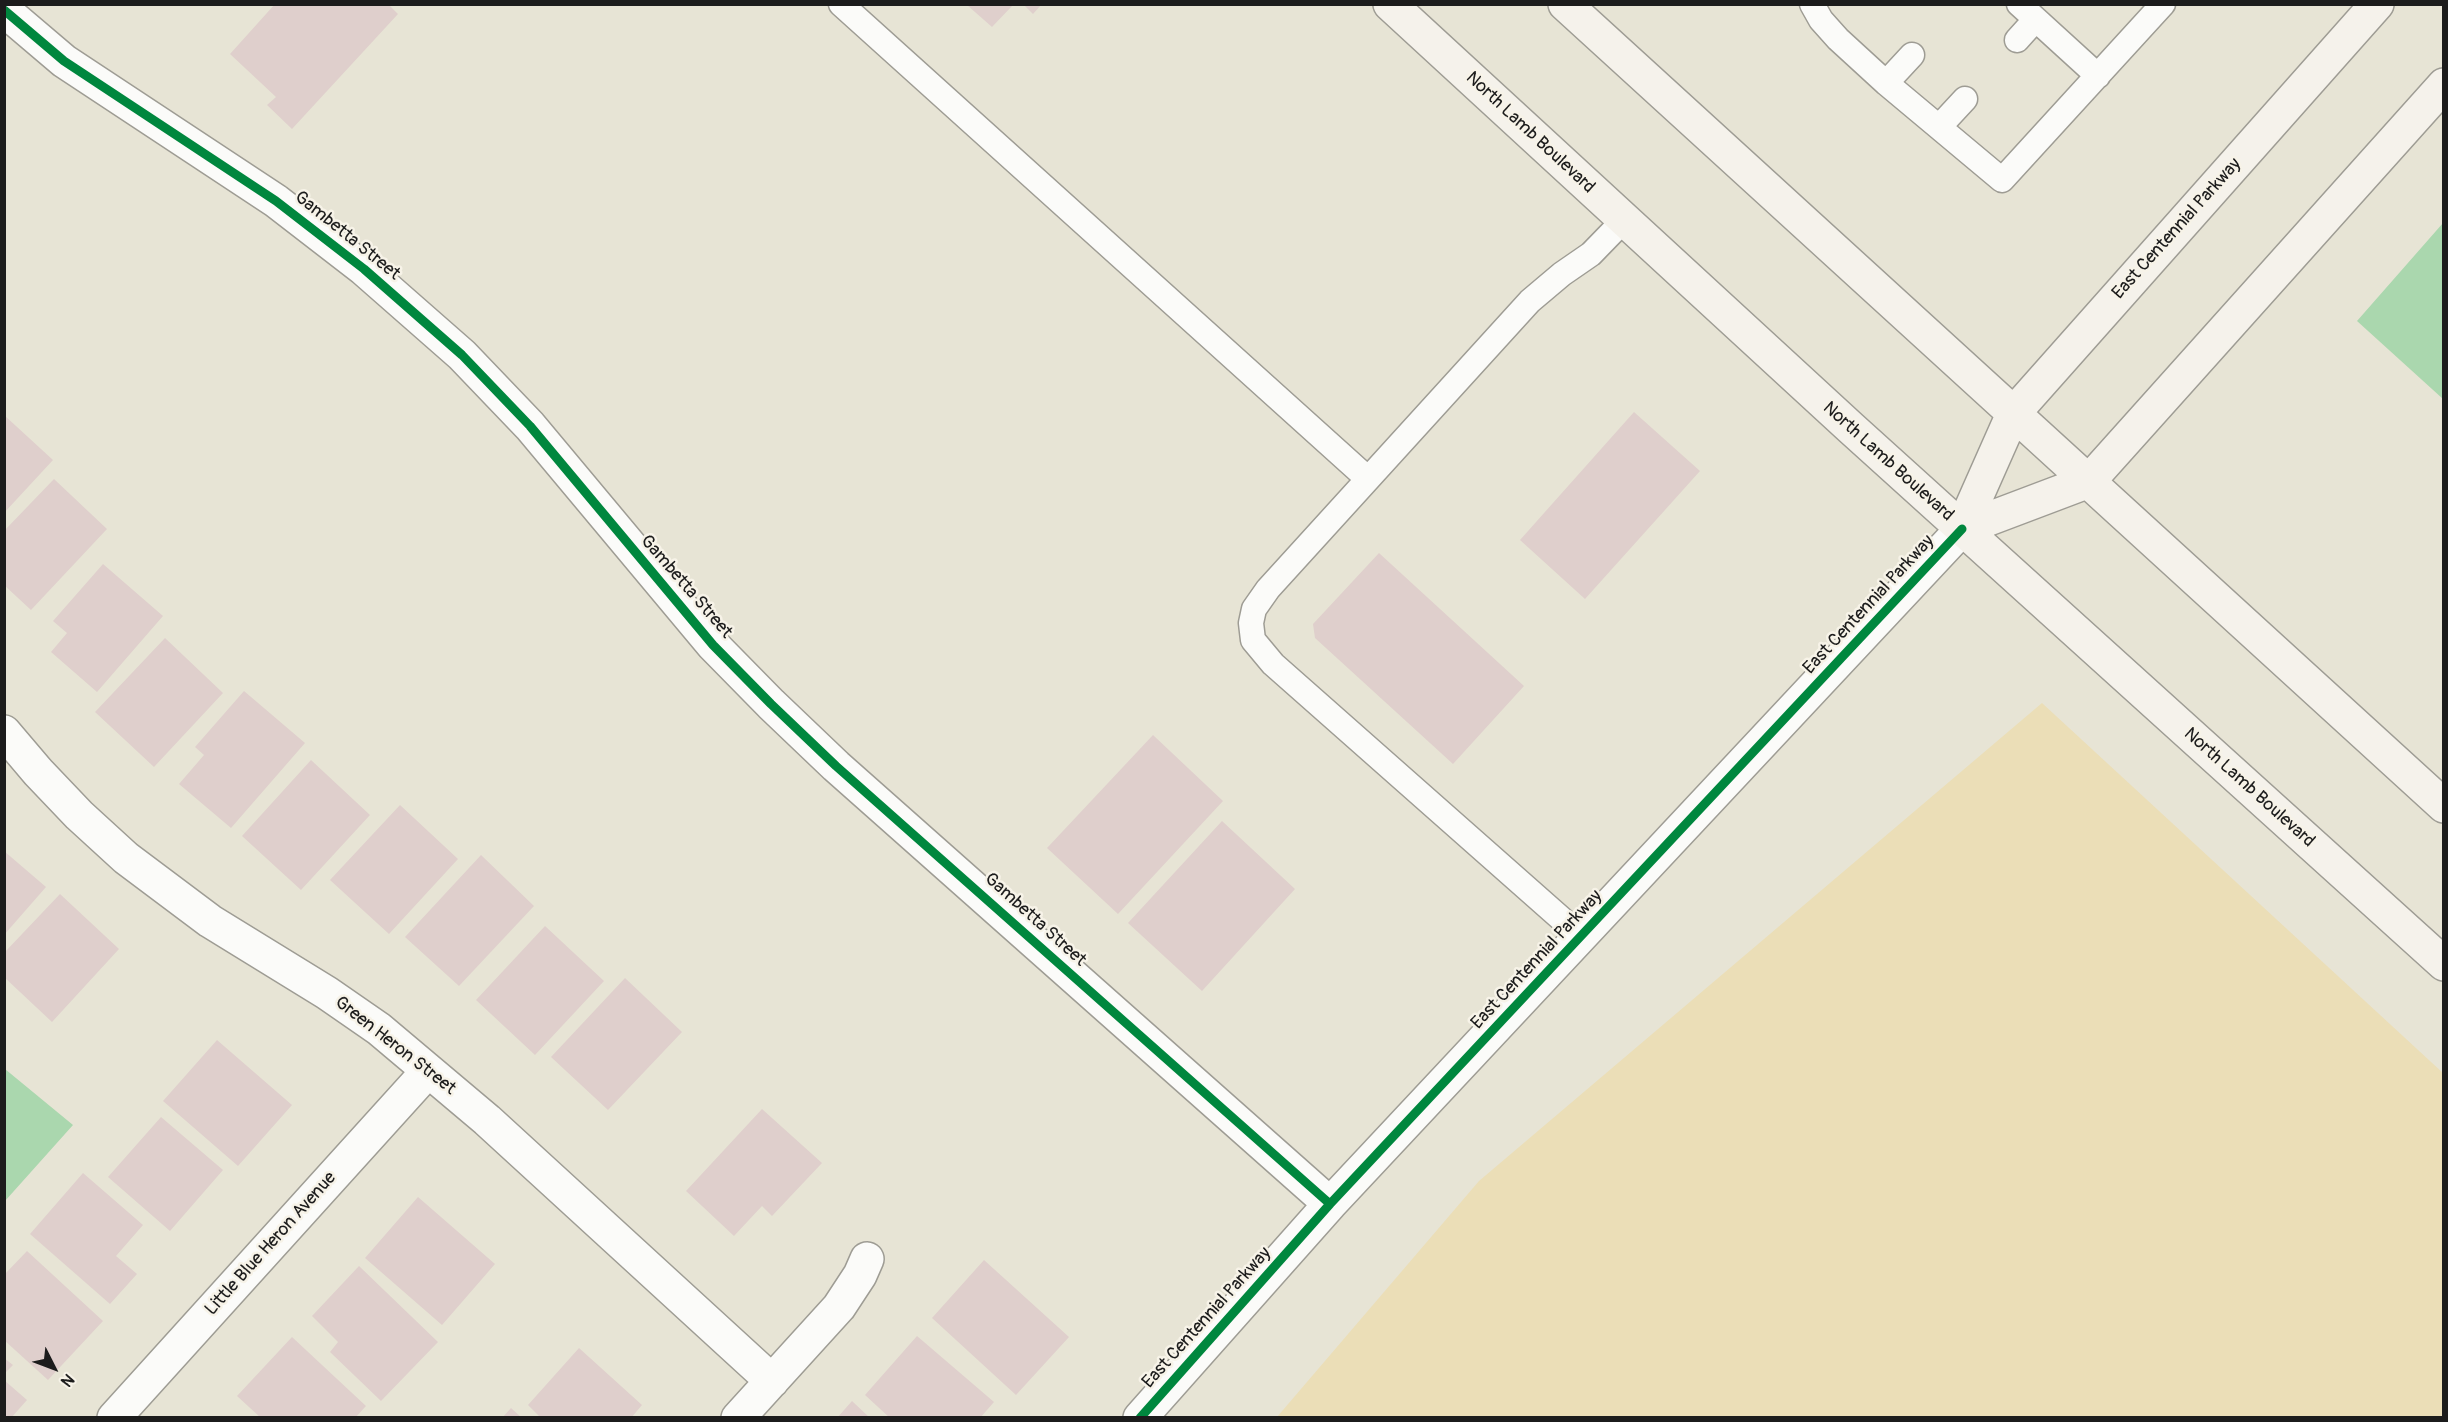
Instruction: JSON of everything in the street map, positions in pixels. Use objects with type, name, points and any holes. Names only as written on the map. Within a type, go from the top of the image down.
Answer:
[{"type":"main road","name":"North Lamb Boulevard","points":[[1390,4],[1962,529],[2444,964]]},
{"type":"main road","points":[[1565,4],[2444,806]]},
{"type":"main road","name":"East Centennial Parkway","points":[[1962,529],[2013,414],[2366,8]]},
{"type":"main road","name":"East Centennial Parkway","points":[[1962,529],[2089,482],[2444,85]]},
{"type":"street","name":"Gambetta Street","points":[[4,10],[64,61],[276,201],[364,269],[462,355],[530,426],[713,645],[771,704],[836,766],[1330,1204]]},
{"type":"street","name":"East Centennial Parkway","points":[[1140,1418],[1330,1204],[1582,938],[1962,529]]},
{"type":"street","name":"Green Heron Street","points":[[4,732],[79,815],[166,890],[210,921],[327,993],[379,1029],[487,1120],[772,1381]]},
{"type":"street","name":"Little Blue Heron Avenue","points":[[114,1418],[428,1071]]},
{"type":"street","points":[[738,1418],[839,1307],[860,1275],[867,1258]]},
{"type":"lane","points":[[841,4],[1368,479]]},
{"type":"lane","points":[[1822,10],[1838,39],[1886,83],[2002,180],[2163,4]]},
{"type":"lane","points":[[2017,40],[2027,12],[2098,76]]},
{"type":"lane","points":[[1886,83],[1912,55]]},
{"type":"lane","points":[[1940,127],[1965,99]]},
{"type":"lane","points":[[1582,938],[1273,664],[1253,640],[1251,617],[1259,600],[1530,301],[1600,246],[1624,220]]},
{"type":"green space","points":[[2443,223],[2443,399],[2357,321]]},
{"type":"green space","points":[[5,1069],[73,1125],[5,1201]]},
{"type":"sand","points":[[2042,703],[2443,1073],[2443,1417],[1277,1417],[1479,1181]]},
{"type":"building","points":[[275,4],[388,4],[398,14],[292,129],[267,105],[276,97],[230,54]]},
{"type":"building","points":[[1023,4],[1042,4],[1033,14]]},
{"type":"building","points":[[967,5],[1013,5],[992,27]]},
{"type":"building","points":[[1634,412],[1700,471],[1585,599],[1520,540]]},
{"type":"building","points":[[4,415],[53,460],[4,513]]},
{"type":"building","points":[[54,479],[107,529],[31,610],[4,585],[4,531]]},
{"type":"building","points":[[1379,553],[1524,686],[1453,764],[1315,638],[1313,624]]},
{"type":"building","points":[[103,564],[163,616],[97,692],[51,652],[67,633],[53,621]]},
{"type":"building","points":[[165,638],[223,693],[154,767],[95,712]]},
{"type":"building","points":[[244,691],[305,743],[231,828],[179,784],[204,755],[195,747]]},
{"type":"building","points":[[1153,735],[1223,801],[1118,914],[1047,848]]},
{"type":"building","points":[[311,760],[370,815],[301,890],[242,836]]},
{"type":"building","points":[[400,805],[458,859],[389,934],[330,880]]},
{"type":"building","points":[[1222,821],[1295,889],[1202,991],[1128,923]]},
{"type":"building","points":[[4,851],[46,887],[4,935]]},
{"type":"building","points":[[481,855],[534,906],[459,986],[405,937]]},
{"type":"building","points":[[60,894],[119,949],[52,1022],[4,977],[4,953]]},
{"type":"building","points":[[545,926],[604,981],[535,1055],[476,1000]]},
{"type":"building","points":[[625,978],[682,1032],[608,1110],[551,1057]]},
{"type":"building","points":[[217,1040],[292,1105],[238,1166],[163,1101]]},
{"type":"building","points":[[762,1109],[822,1163],[772,1216],[762,1206],[734,1236],[686,1191]]},
{"type":"building","points":[[161,1117],[223,1170],[170,1231],[108,1177]]},
{"type":"building","points":[[83,1173],[143,1225],[116,1256],[137,1274],[110,1304],[30,1234]]},
{"type":"building","points":[[418,1197],[495,1264],[442,1325],[365,1258]]},
{"type":"building","points":[[27,1251],[103,1321],[48,1380],[4,1340],[4,1275]]},
{"type":"building","points":[[984,1260],[1069,1337],[1016,1395],[932,1318]]},
{"type":"building","points":[[359,1266],[438,1342],[381,1401],[330,1352],[338,1342],[312,1316]]},
{"type":"building","points":[[917,1336],[994,1402],[980,1418],[890,1418],[865,1395]]},
{"type":"building","points":[[292,1337],[366,1406],[355,1418],[261,1418],[237,1396]]},
{"type":"building","points":[[579,1348],[642,1405],[631,1418],[541,1418],[528,1405]]},
{"type":"building","points":[[4,1358],[13,1365],[4,1374]]},
{"type":"building","points":[[4,1380],[27,1400],[11,1418],[4,1418]]},
{"type":"building","points":[[852,1401],[870,1418],[837,1418]]},
{"type":"building","points":[[511,1408],[522,1418],[502,1418]]},
{"type":"cycle path","points":[[4,10],[64,61],[276,201],[364,269],[462,355],[530,426],[713,645],[771,704],[836,766],[1330,1204]]},
{"type":"cycle path","points":[[1140,1418],[1330,1204],[1962,529]]}]
